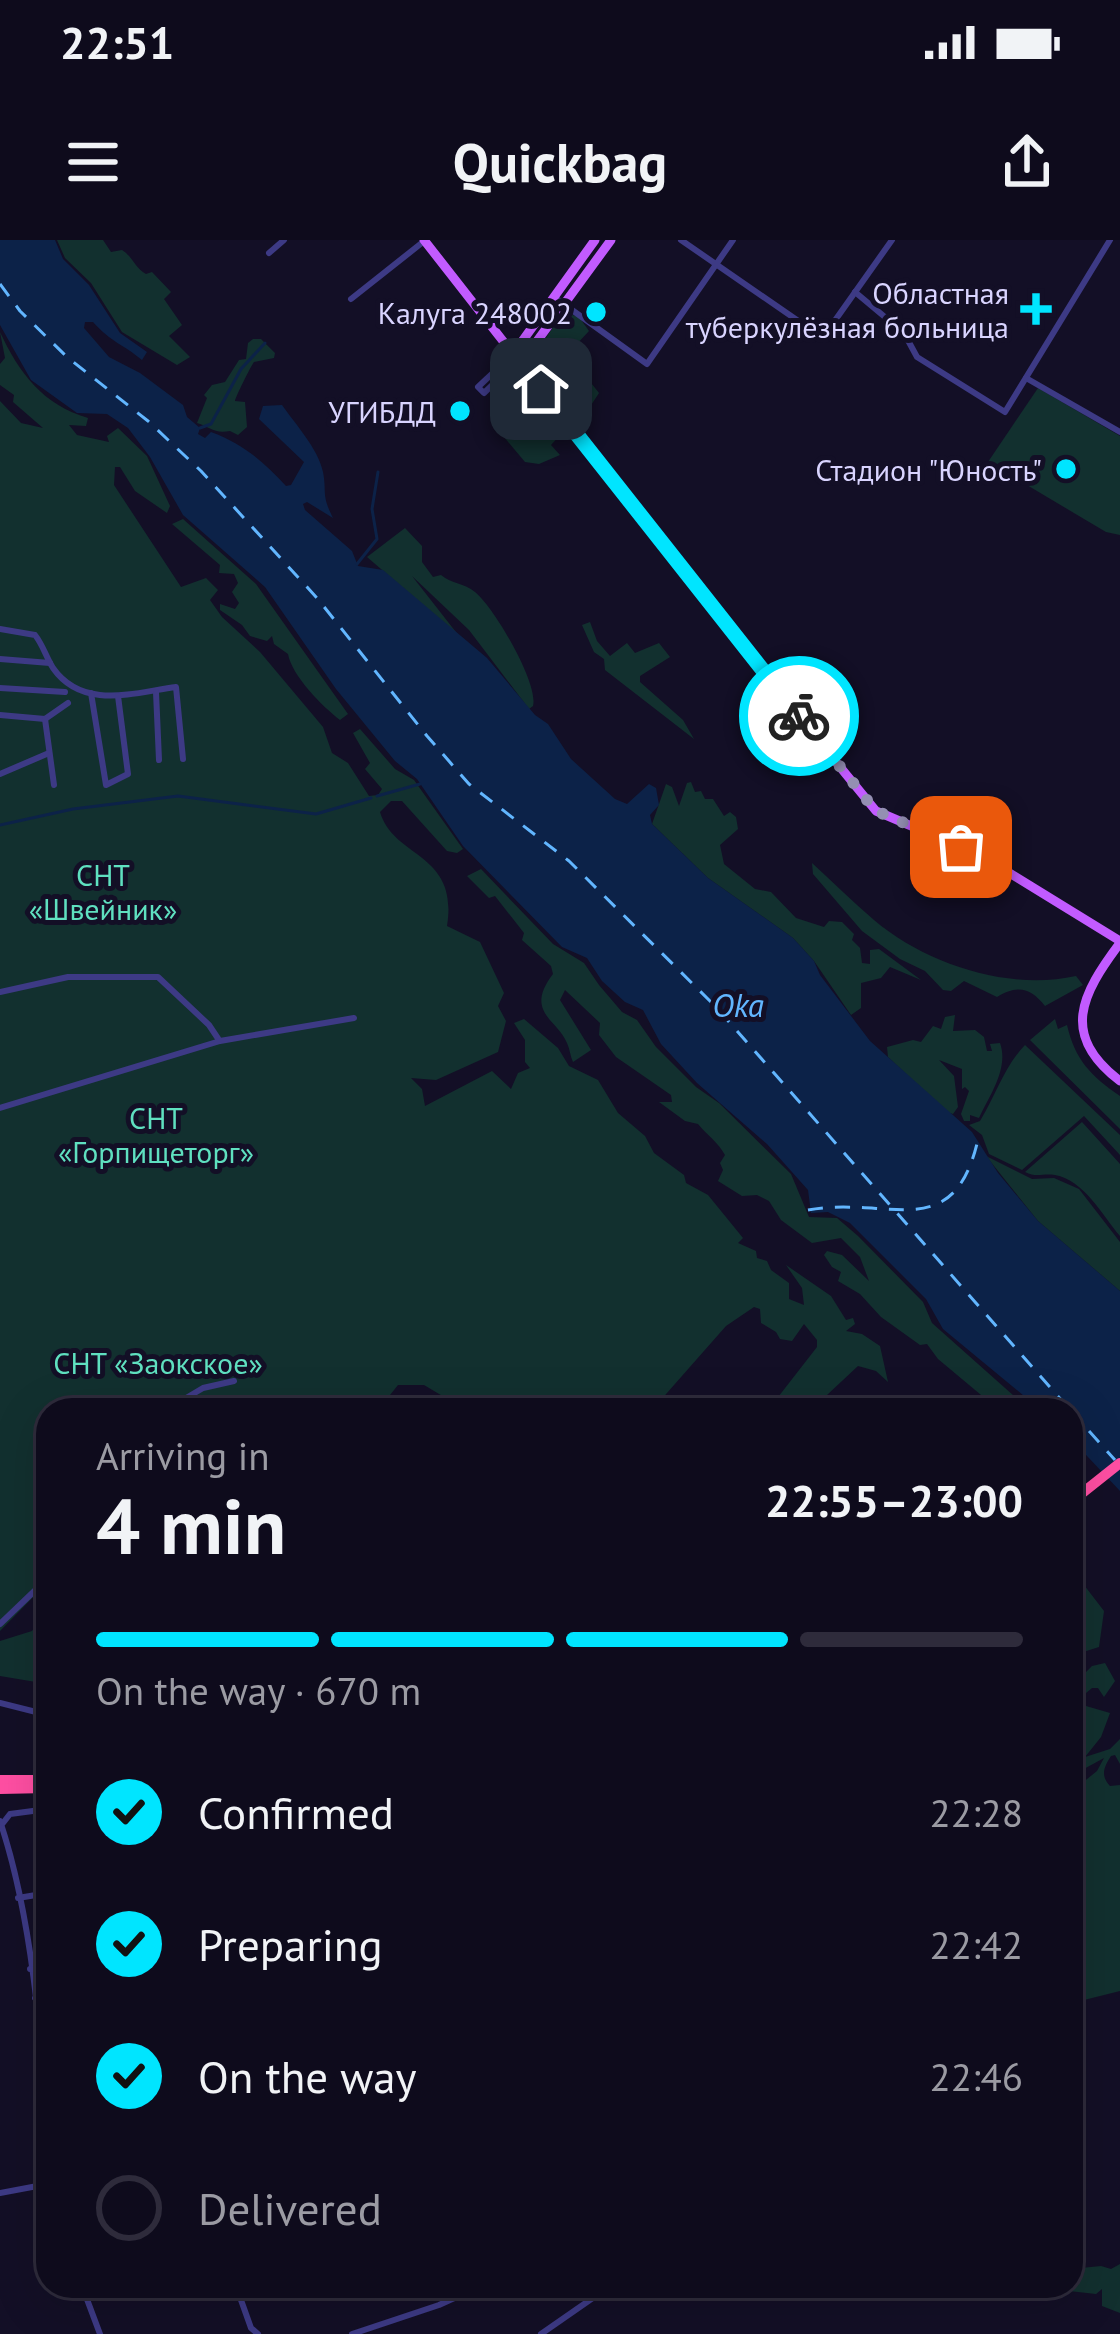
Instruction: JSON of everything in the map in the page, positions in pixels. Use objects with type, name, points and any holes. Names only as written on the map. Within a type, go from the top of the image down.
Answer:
[{"type":"highway","points":[[1083,1497],[1120,1467]]},
{"type":"highway","points":[[0,1785],[36,1784]]},
{"type":"highway","points":[[0,1785],[16,1789],[36,1786]]},
{"type":"highway","points":[[0,1803],[16,1789]]},
{"type":"main road","points":[[425,240],[876,811],[982,856],[1120,942],[1089,990],[1081,1024],[1092,1055],[1120,1081]]},
{"type":"main road","points":[[560,301],[595,240]]},
{"type":"main road","points":[[517,359],[611,240]]},
{"type":"street","points":[[269,253],[284,240]]},
{"type":"street","points":[[351,299],[425,240]]},
{"type":"street","points":[[681,240],[824,336],[892,240]]},
{"type":"street","points":[[560,301],[643,364],[733,240]]},
{"type":"street","points":[[855,292],[904,333],[917,356],[1005,412],[1110,240]]},
{"type":"street","points":[[517,359],[484,393],[478,387],[517,359]]},
{"type":"street","points":[[1026,378],[1120,432]]},
{"type":"street","points":[[0,629],[35,634],[51,664],[70,682],[92,693],[118,696],[178,689],[182,759]]},
{"type":"street","points":[[0,659],[51,664]]},
{"type":"street","points":[[0,688],[65,692]]},
{"type":"street","points":[[156,692],[159,760]]},
{"type":"street","points":[[92,693],[106,785],[128,774],[118,696]]},
{"type":"street","points":[[0,715],[44,719],[68,703]]},
{"type":"street","points":[[44,719],[54,785]]},
{"type":"street","points":[[0,774],[49,753]]},
{"type":"street","points":[[0,992],[68,977],[148,976],[164,980],[220,1041]]},
{"type":"street","points":[[0,1108],[220,1041],[354,1018]]},
{"type":"street","points":[[186,1398],[203,1388],[234,1381]]},
{"type":"street","points":[[0,1624],[36,1590]]},
{"type":"street","points":[[0,1703],[36,1712]]},
{"type":"street","points":[[36,1811],[10,1814],[1,1823],[36,2008]]},
{"type":"street","points":[[18,1898],[36,1895]]},
{"type":"street","points":[[30,1969],[36,1969]]},
{"type":"street","points":[[0,2193],[36,2186]]},
{"type":"street","points":[[86,2298],[100,2334]]},
{"type":"street","points":[[240,2298],[251,2328],[258,2334]]},
{"type":"street","points":[[352,2334],[450,2298]]},
{"type":"street","points":[[541,2334],[593,2298]]},
{"type":"green space","points":[[57,240],[103,240],[111,252],[122,250],[142,272],[152,272],[171,292],[164,299],[182,325],[169,336],[190,357],[177,365],[122,332],[91,283],[65,258]]},
{"type":"green space","points":[[563,312],[579,317],[589,331],[575,346],[585,360],[580,369],[599,393],[578,425],[557,399],[568,386],[538,350]]},
{"type":"green space","points":[[0,332],[15,361],[45,396],[88,418],[86,426],[69,425],[77,435],[109,442],[107,436],[118,428],[147,456],[170,506],[167,513],[135,491],[120,467],[115,467],[114,485],[181,587],[206,578],[218,590],[210,600],[222,617],[260,652],[323,727],[332,753],[348,763],[369,796],[382,789],[365,769],[370,763],[353,733],[360,729],[395,769],[414,780],[463,849],[447,851],[402,801],[391,801],[380,812],[398,839],[435,870],[448,902],[447,926],[480,942],[504,993],[498,1006],[506,1021],[498,1052],[436,1080],[411,1078],[422,1089],[425,1106],[492,1071],[511,1089],[518,1073],[530,1068],[525,1062],[525,1040],[514,1023],[524,1019],[558,1048],[569,1066],[598,1080],[618,1113],[645,1136],[654,1153],[684,1175],[686,1183],[708,1195],[743,1238],[738,1243],[756,1251],[757,1258],[767,1261],[789,1283],[789,1299],[804,1305],[802,1288],[786,1265],[831,1296],[846,1320],[853,1318],[855,1324],[846,1331],[862,1334],[880,1346],[888,1382],[876,1371],[858,1366],[826,1398],[777,1398],[817,1347],[817,1340],[804,1324],[792,1341],[780,1339],[761,1323],[760,1309],[754,1307],[726,1326],[663,1398],[446,1398],[424,1385],[398,1385],[388,1398],[36,1398],[36,1594],[0,1631],[0,401],[21,423],[43,428],[0,385],[0,364],[5,358]]},
{"type":"green space","points":[[253,339],[261,339],[275,353],[274,358],[254,362],[235,401],[245,402],[247,427],[238,435],[197,423],[207,398],[204,395],[212,385],[225,382],[239,360],[246,359]]},
{"type":"green space","points":[[511,381],[516,389],[512,396],[530,425],[542,426],[550,418],[560,424],[562,433],[551,445],[560,455],[539,464],[525,462],[504,437],[503,422],[524,440],[514,428],[519,423],[499,395]]},
{"type":"green space","points":[[1038,388],[1120,436],[1120,535],[1106,532],[988,462]]},
{"type":"green space","points":[[183,519],[256,584],[348,714],[340,720],[317,699],[272,636],[267,641],[250,636],[220,610],[220,604],[235,609],[239,603],[232,592],[238,583],[234,574],[219,573],[220,565],[172,524]]},
{"type":"green space","points":[[405,528],[422,546],[422,562],[433,577],[441,575],[471,589],[493,613],[529,681],[533,706],[529,709],[469,630],[412,576],[459,636],[367,557]]},
{"type":"green space","points":[[590,622],[610,656],[627,643],[635,653],[659,643],[670,657],[640,676],[640,682],[683,720],[694,739],[605,670],[604,659],[594,652],[582,625]]},
{"type":"green space","points":[[691,782],[695,792],[713,799],[724,816],[730,812],[736,817],[738,829],[720,845],[724,864],[755,889],[771,892],[796,918],[824,927],[829,921],[842,922],[854,934],[862,963],[870,964],[870,950],[879,949],[921,980],[890,967],[881,978],[861,983],[861,1008],[851,1015],[793,938],[708,878],[652,824],[666,784],[672,787],[679,806]]},
{"type":"green space","points":[[812,863],[895,936],[943,961],[1023,980],[1076,976],[1083,985],[1045,1006],[1023,990],[997,997],[964,981],[951,991],[943,990],[925,971],[862,931],[813,874]]},
{"type":"green space","points":[[481,869],[553,944],[584,963],[656,1047],[791,1174],[809,1217],[837,1218],[858,1236],[923,1302],[932,1323],[1015,1398],[985,1398],[927,1344],[920,1345],[838,1281],[841,1272],[824,1255],[827,1251],[842,1255],[869,1281],[860,1257],[841,1238],[812,1243],[781,1220],[769,1201],[757,1195],[742,1196],[718,1181],[725,1155],[719,1146],[698,1124],[685,1121],[659,1102],[672,1102],[671,1095],[616,1057],[599,1035],[600,1023],[565,990],[560,1000],[591,1050],[573,1062],[567,1043],[542,1006],[553,974],[551,966],[522,940],[524,933],[495,896],[489,898],[467,876]]},
{"type":"green space","points":[[955,1015],[953,1031],[975,1030],[984,1037],[987,1051],[992,1051],[990,1044],[1000,1043],[1002,1052],[993,1091],[979,1118],[970,1115],[970,1121],[964,1121],[961,1114],[969,1091],[962,1089],[962,1069],[939,1060],[954,1076],[958,1107],[953,1114],[888,1057],[887,1047],[921,1042],[933,1026],[941,1029],[945,1017]]},
{"type":"green space","points":[[1055,1019],[1058,1029],[1067,1025],[1086,1066],[1120,1096],[1120,1129],[1030,1040]]},
{"type":"green space","points":[[1025,1045],[1120,1135],[1120,1155],[1084,1116],[1022,1170],[989,1154],[982,1135],[969,1125],[980,1121]]},
{"type":"green space","points":[[1082,1122],[1120,1164],[1120,1236],[1075,1184],[1055,1175],[1025,1172]]},
{"type":"green space","points":[[986,1156],[1032,1179],[1054,1178],[1079,1189],[1120,1242],[1120,1291],[1038,1221]]},
{"type":"green space","points":[[1083,1585],[1104,1611],[1099,1647],[1083,1652]]},
{"type":"green space","points":[[36,1625],[36,1682],[0,1676],[0,1641],[32,1631]]},
{"type":"green space","points":[[1105,1663],[1115,1681],[1104,1697],[1098,1688],[1083,1696],[1083,1675]]},
{"type":"green space","points":[[1083,1702],[1110,1713],[1101,1737],[1085,1757],[1110,1749],[1120,1739],[1120,1764],[1111,1756],[1104,1775],[1110,1786],[1120,1785],[1120,1991],[1083,2002],[1083,1782],[1104,1758],[1083,1769]]},
{"type":"green space","points":[[1120,2264],[1120,2313],[1102,2306],[1102,2289],[1096,2294],[1083,2293],[1083,2268],[1111,2269]]},
{"type":"water","name":"Oka","points":[[0,240],[55,240],[63,259],[89,285],[120,333],[147,352],[142,360],[93,322],[85,322],[84,328],[109,357],[183,405],[187,417],[200,428],[198,434],[205,438],[211,432],[233,442],[286,486],[304,462],[259,419],[263,406],[282,405],[316,454],[333,518],[307,502],[305,510],[352,551],[358,566],[383,570],[487,658],[548,724],[571,759],[615,799],[627,804],[649,784],[656,788],[659,805],[650,815],[652,824],[708,878],[793,938],[870,1041],[972,1132],[1038,1221],[1120,1291],[1120,1491],[1083,1452],[1083,1398],[1026,1398],[943,1329],[926,1299],[850,1223],[828,1212],[811,1213],[808,1190],[767,1144],[697,1083],[661,1044],[643,1010],[625,1002],[602,981],[587,958],[562,947],[463,846],[417,779],[395,761],[336,689],[265,587],[183,515],[128,428],[107,414],[77,413],[31,380],[0,325]]},
{"type":"waterway","points":[[200,428],[211,424],[241,369],[265,343]]},
{"type":"waterway","points":[[357,564],[377,539],[372,509],[378,472]]},
{"type":"waterway","points":[[377,796],[420,784]]},
{"type":"waterway","points":[[0,825],[73,809],[178,796],[316,814],[371,798]]},
{"type":"ferry route","points":[[0,284],[67,357],[148,421],[201,471],[317,598],[469,784],[569,861],[716,1007],[1059,1398]]},
{"type":"ferry route","points":[[808,1210],[915,1209],[936,1204],[954,1192],[968,1170],[979,1135]]},
{"type":"ferry route","points":[[1083,1424],[1115,1460]]},
{"type":"way so far","points":[[799,716],[876,811],[961,847]]},
{"type":"place","name":"Областная туберкулёзная больница","points":[[1036,309]]},
{"type":"place","name":"Калуга 248002","points":[[596,312]]},
{"type":"place","name":"УГИБДД","points":[[460,411]]},
{"type":"place","name":"Стадион \"Юность\"","points":[[1066,469]]},
{"type":"route","points":[[541,389],[799,716]]},
{"type":"park label","name":"СНТ «Швейник»","points":[[103,891]]},
{"type":"park label","name":"СНТ «Горпищеторг»","points":[[156,1134]]},
{"type":"park label","name":"СНТ «Заокское»","points":[[158,1362]]}]
